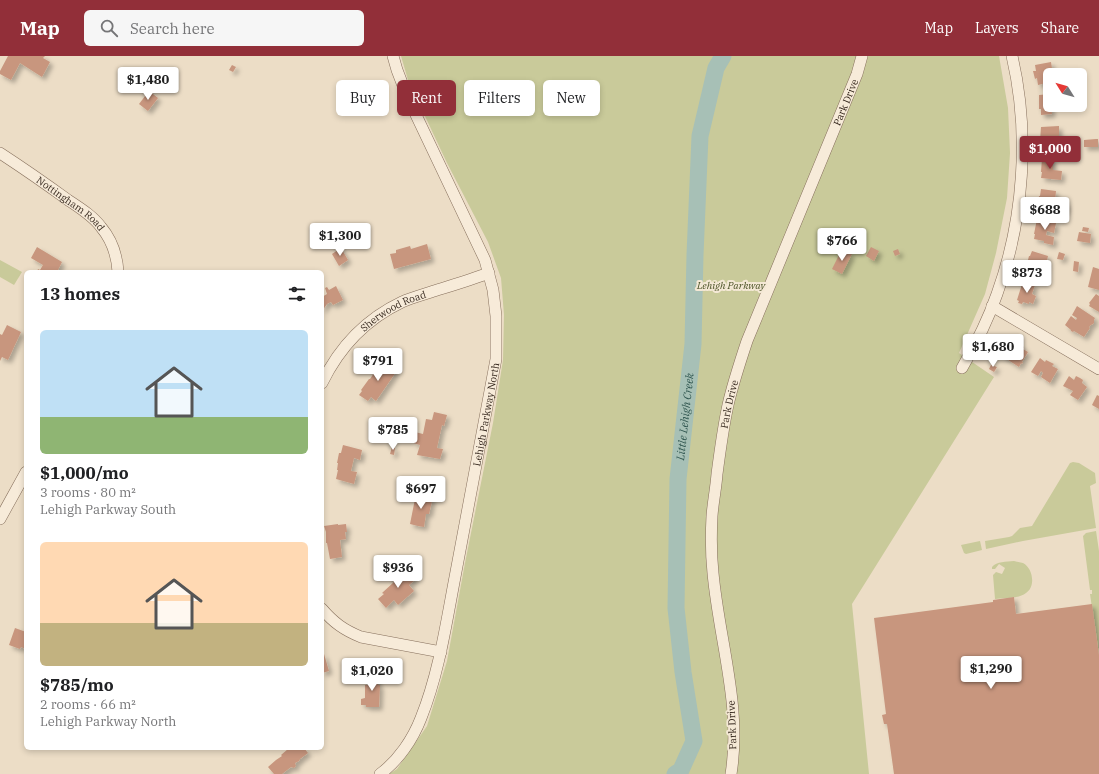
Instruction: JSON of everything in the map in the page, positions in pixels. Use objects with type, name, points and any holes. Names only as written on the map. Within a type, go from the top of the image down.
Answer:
[{"type":"street","name":"Lehigh Parkway North","points":[[380,774],[388,769],[410,739],[420,720],[430,693],[441,652],[496,359],[496,316],[493,290],[485,260],[407,96],[393,56]]},
{"type":"street","name":"Park Drive","points":[[731,774],[734,737],[732,706],[729,676],[716,601],[711,544],[712,515],[728,406],[736,373],[747,341],[857,74],[862,56]]},
{"type":"street","points":[[962,368],[974,346],[992,306],[1006,263],[1018,204],[1022,146],[1021,119],[1012,56]]},
{"type":"street","name":"Nottingham Road","points":[[0,153],[28,171],[92,217],[101,226],[108,237],[116,256],[118,270]]},
{"type":"street","name":"Sherwood Road","points":[[324,379],[337,356],[348,343],[369,323],[388,310],[403,302],[489,273]]},
{"type":"street","points":[[992,306],[1099,369]]},
{"type":"street","points":[[0,519],[24,476]]},
{"type":"street","points":[[324,611],[338,625],[361,637],[441,652]]},
{"type":"green space","name":"Lehigh Parkway","points":[[401,56],[999,56],[1008,108],[1010,153],[1007,198],[996,253],[985,294],[959,353],[994,377],[852,604],[869,774],[389,774],[397,769],[427,726],[447,661],[493,423],[503,360],[504,315],[501,278],[488,242],[447,163],[425,116],[456,116],[456,80],[408,80]]},
{"type":"green space","points":[[0,260],[22,272],[14,285],[0,277]]},
{"type":"green space","points":[[1070,463],[1079,463],[1095,473],[1096,483],[1090,486],[1096,528],[986,549],[985,541],[1009,537],[1020,528],[1032,526]]},
{"type":"green space","points":[[1096,531],[1099,551],[1099,655],[1090,594],[1092,594],[1092,590],[1090,590],[1083,536],[1086,533]]},
{"type":"green space","points":[[980,541],[982,550],[966,554],[964,553],[961,545]]},
{"type":"green space","points":[[1014,561],[1023,563],[1029,569],[1032,582],[1029,590],[1023,595],[1011,598],[995,599],[993,575],[996,572],[1002,574],[1005,568],[999,564],[995,569],[992,569],[992,567],[999,563]]},
{"type":"building","points":[[8,56],[45,56],[43,58],[50,62],[42,77],[20,63],[11,80],[0,74],[0,71]]},
{"type":"building","points":[[1051,62],[1052,68],[1043,68],[1043,84],[1038,85],[1037,78],[1035,79],[1033,71],[1036,71],[1035,65]]},
{"type":"building","points":[[232,65],[236,67],[233,72],[229,70]]},
{"type":"building","points":[[157,74],[165,80],[161,85],[153,80]]},
{"type":"building","points":[[149,91],[158,98],[148,111],[139,104]]},
{"type":"building","points":[[1039,95],[1043,95],[1043,112],[1052,112],[1052,114],[1041,115],[1041,109],[1039,109]]},
{"type":"building","points":[[1059,126],[1059,147],[1042,147],[1042,141],[1040,141],[1041,127]]},
{"type":"building","points":[[1098,139],[1098,147],[1084,147],[1084,140]]},
{"type":"building","points":[[1042,158],[1053,159],[1053,170],[1062,171],[1061,180],[1041,178]]},
{"type":"building","points":[[1041,189],[1056,191],[1055,201],[1067,203],[1066,212],[1060,211],[1060,213],[1038,209]]},
{"type":"building","points":[[1037,219],[1056,223],[1054,233],[1047,231],[1046,235],[1054,237],[1053,245],[1034,239]]},
{"type":"building","points":[[1083,227],[1089,228],[1088,232],[1082,231]]},
{"type":"building","points":[[1079,232],[1091,234],[1090,243],[1077,241]]},
{"type":"building","points":[[427,244],[431,259],[394,269],[390,254],[396,253],[396,250],[410,246],[411,249]]},
{"type":"building","points":[[37,247],[62,262],[58,270],[40,270],[43,265],[31,258]]},
{"type":"building","points":[[871,247],[879,251],[874,261],[866,256]]},
{"type":"building","points":[[341,248],[348,260],[339,266],[332,254]]},
{"type":"building","points":[[842,249],[852,254],[842,274],[832,269]]},
{"type":"building","points":[[898,249],[900,254],[895,256],[893,251]]},
{"type":"building","points":[[1032,251],[1048,256],[1044,274],[1027,270],[1029,256]]},
{"type":"building","points":[[1059,252],[1065,254],[1063,260],[1057,259]]},
{"type":"building","points":[[1074,261],[1079,262],[1078,272],[1073,271]]},
{"type":"building","points":[[1093,267],[1099,269],[1099,290],[1088,287]]},
{"type":"building","points":[[1023,281],[1035,285],[1032,294],[1036,296],[1033,304],[1029,302],[1029,304],[1023,302],[1022,304],[1018,303],[1019,301],[1017,300]]},
{"type":"building","points":[[336,286],[343,300],[333,305],[331,302],[324,308],[324,296],[327,294],[325,288],[327,287],[329,290]]},
{"type":"building","points":[[1096,294],[1099,296],[1099,312],[1089,306],[1089,303]]},
{"type":"building","points":[[1077,306],[1095,318],[1094,323],[1089,327],[1090,328],[1084,337],[1074,331],[1071,331],[1065,325],[1071,316],[1076,320],[1077,318],[1072,315]]},
{"type":"building","points":[[7,325],[21,332],[8,360],[2,357],[0,361],[0,334],[2,335]]},
{"type":"building","points":[[1009,341],[1020,347],[1021,345],[1024,347],[1023,349],[1028,352],[1019,367],[1002,356],[1009,345],[1007,345]]},
{"type":"building","points":[[1040,358],[1045,362],[1046,360],[1054,364],[1052,366],[1058,369],[1050,383],[1041,377],[1043,373],[1041,371],[1038,376],[1031,372]]},
{"type":"building","points":[[382,361],[396,372],[376,401],[371,397],[368,401],[359,395]]},
{"type":"building","points":[[991,365],[997,367],[994,372],[989,369]]},
{"type":"building","points":[[1069,376],[1074,380],[1076,376],[1080,378],[1083,380],[1082,383],[1087,387],[1078,400],[1070,395],[1073,391],[1063,386]]},
{"type":"building","points":[[1097,395],[1099,396],[1099,409],[1092,405]]},
{"type":"building","points":[[434,412],[447,415],[444,426],[442,425],[437,448],[443,449],[440,459],[417,455],[420,445],[413,443],[415,432],[423,434],[426,419],[432,420]]},
{"type":"building","points":[[343,445],[362,450],[360,460],[354,458],[351,471],[357,472],[354,484],[336,479],[339,453],[341,453]]},
{"type":"building","points":[[392,447],[395,448],[394,455],[390,454]]},
{"type":"building","points":[[418,495],[433,497],[429,514],[426,514],[424,527],[410,524],[415,499],[417,500]]},
{"type":"building","points":[[346,524],[347,532],[345,532],[346,539],[340,540],[342,557],[330,559],[324,526]]},
{"type":"building","points":[[397,570],[403,577],[408,572],[415,580],[409,585],[414,591],[398,605],[394,600],[386,608],[378,599],[394,582],[389,577]]},
{"type":"building","points":[[1014,597],[1016,614],[1092,604],[1099,655],[1099,774],[894,774],[887,724],[884,724],[882,715],[886,714],[874,618],[993,602],[993,600]]},
{"type":"building","points":[[15,628],[24,631],[24,648],[21,647],[20,649],[9,645]]},
{"type":"building","points":[[324,654],[329,671],[324,672]]},
{"type":"building","points":[[378,675],[378,685],[380,685],[379,707],[366,707],[366,705],[361,705],[361,699],[365,698],[365,685],[368,685],[365,684],[365,676]]},
{"type":"building","points":[[287,750],[306,750],[308,753],[295,763],[296,766],[294,768],[291,767],[282,774],[274,774],[268,767],[282,756],[281,755]]},
{"type":"waterway","name":"Little Lehigh Creek","points":[[675,774],[681,770],[694,741],[683,672],[676,608],[678,479],[693,344],[700,136],[716,68],[723,56]]}]
